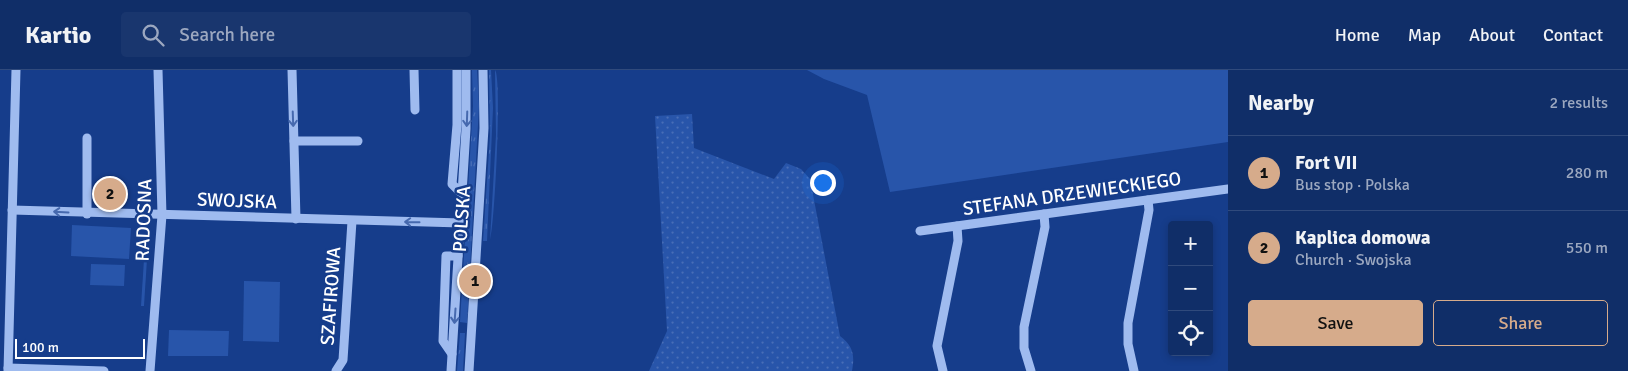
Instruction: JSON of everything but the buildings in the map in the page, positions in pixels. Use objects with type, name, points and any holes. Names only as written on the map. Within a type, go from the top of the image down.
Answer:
[{"type":"street","points":[[16,70],[8,369],[104,371]]},
{"type":"street","name":"RADOSNA","points":[[150,371],[162,215],[158,70]]},
{"type":"street","points":[[292,70],[296,218]]},
{"type":"street","points":[[414,70],[415,110]]},
{"type":"street","name":"POLSKA","points":[[457,70],[457,108],[452,184],[462,194]]},
{"type":"street","name":"POLSKA","points":[[451,371],[452,354],[443,342],[446,256],[458,256],[467,101],[466,70]]},
{"type":"street","name":"POLSKA","points":[[469,371],[484,128],[483,70]]},
{"type":"street","points":[[86,138],[87,214]]},
{"type":"street","points":[[294,141],[358,141]]},
{"type":"street","name":"STEFANA DRZEWIECKIEGO","points":[[920,231],[1228,189]]},
{"type":"street","points":[[1134,371],[1128,344],[1128,323],[1149,210],[1148,200]]},
{"type":"street","name":"SWOJSKA","points":[[12,210],[87,214],[460,223]]},
{"type":"street","points":[[1031,371],[1024,348],[1024,327],[1045,227],[1044,214]]},
{"type":"street","name":"SZAFIROWA","points":[[336,371],[343,360],[352,221]]},
{"type":"street","points":[[943,371],[937,346],[958,241],[957,226]]},
{"type":"green space","points":[[472,70],[477,70],[479,106],[467,323],[460,322],[473,106]]},
{"type":"green space","points":[[489,70],[491,70],[493,108],[487,241],[483,241],[490,135]]},
{"type":"green space","points":[[495,70],[498,98],[497,152],[490,240],[496,135]]},
{"type":"green space","points":[[807,70],[1228,70],[1228,142],[890,192],[867,95],[824,79]]},
{"type":"green space","points":[[692,114],[694,148],[774,179],[786,163],[801,169],[810,179],[840,336],[848,343],[852,351],[852,371],[649,371],[667,331],[655,116]]},
{"type":"green space","points":[[72,225],[131,228],[129,259],[71,256]]},
{"type":"green space","points":[[146,228],[149,228],[144,306],[141,306]]},
{"type":"green space","points":[[91,264],[125,265],[124,286],[90,285]]},
{"type":"green space","points":[[244,281],[280,282],[279,342],[243,341]]},
{"type":"green space","points":[[169,330],[229,331],[228,356],[168,356]]},
{"type":"green space","points":[[460,333],[465,333],[463,371],[457,371]]},
{"type":"place","name":"Kaplica domowa","points":[[110,194]]},
{"type":"place","name":"Fort VII","points":[[475,281]]}]
